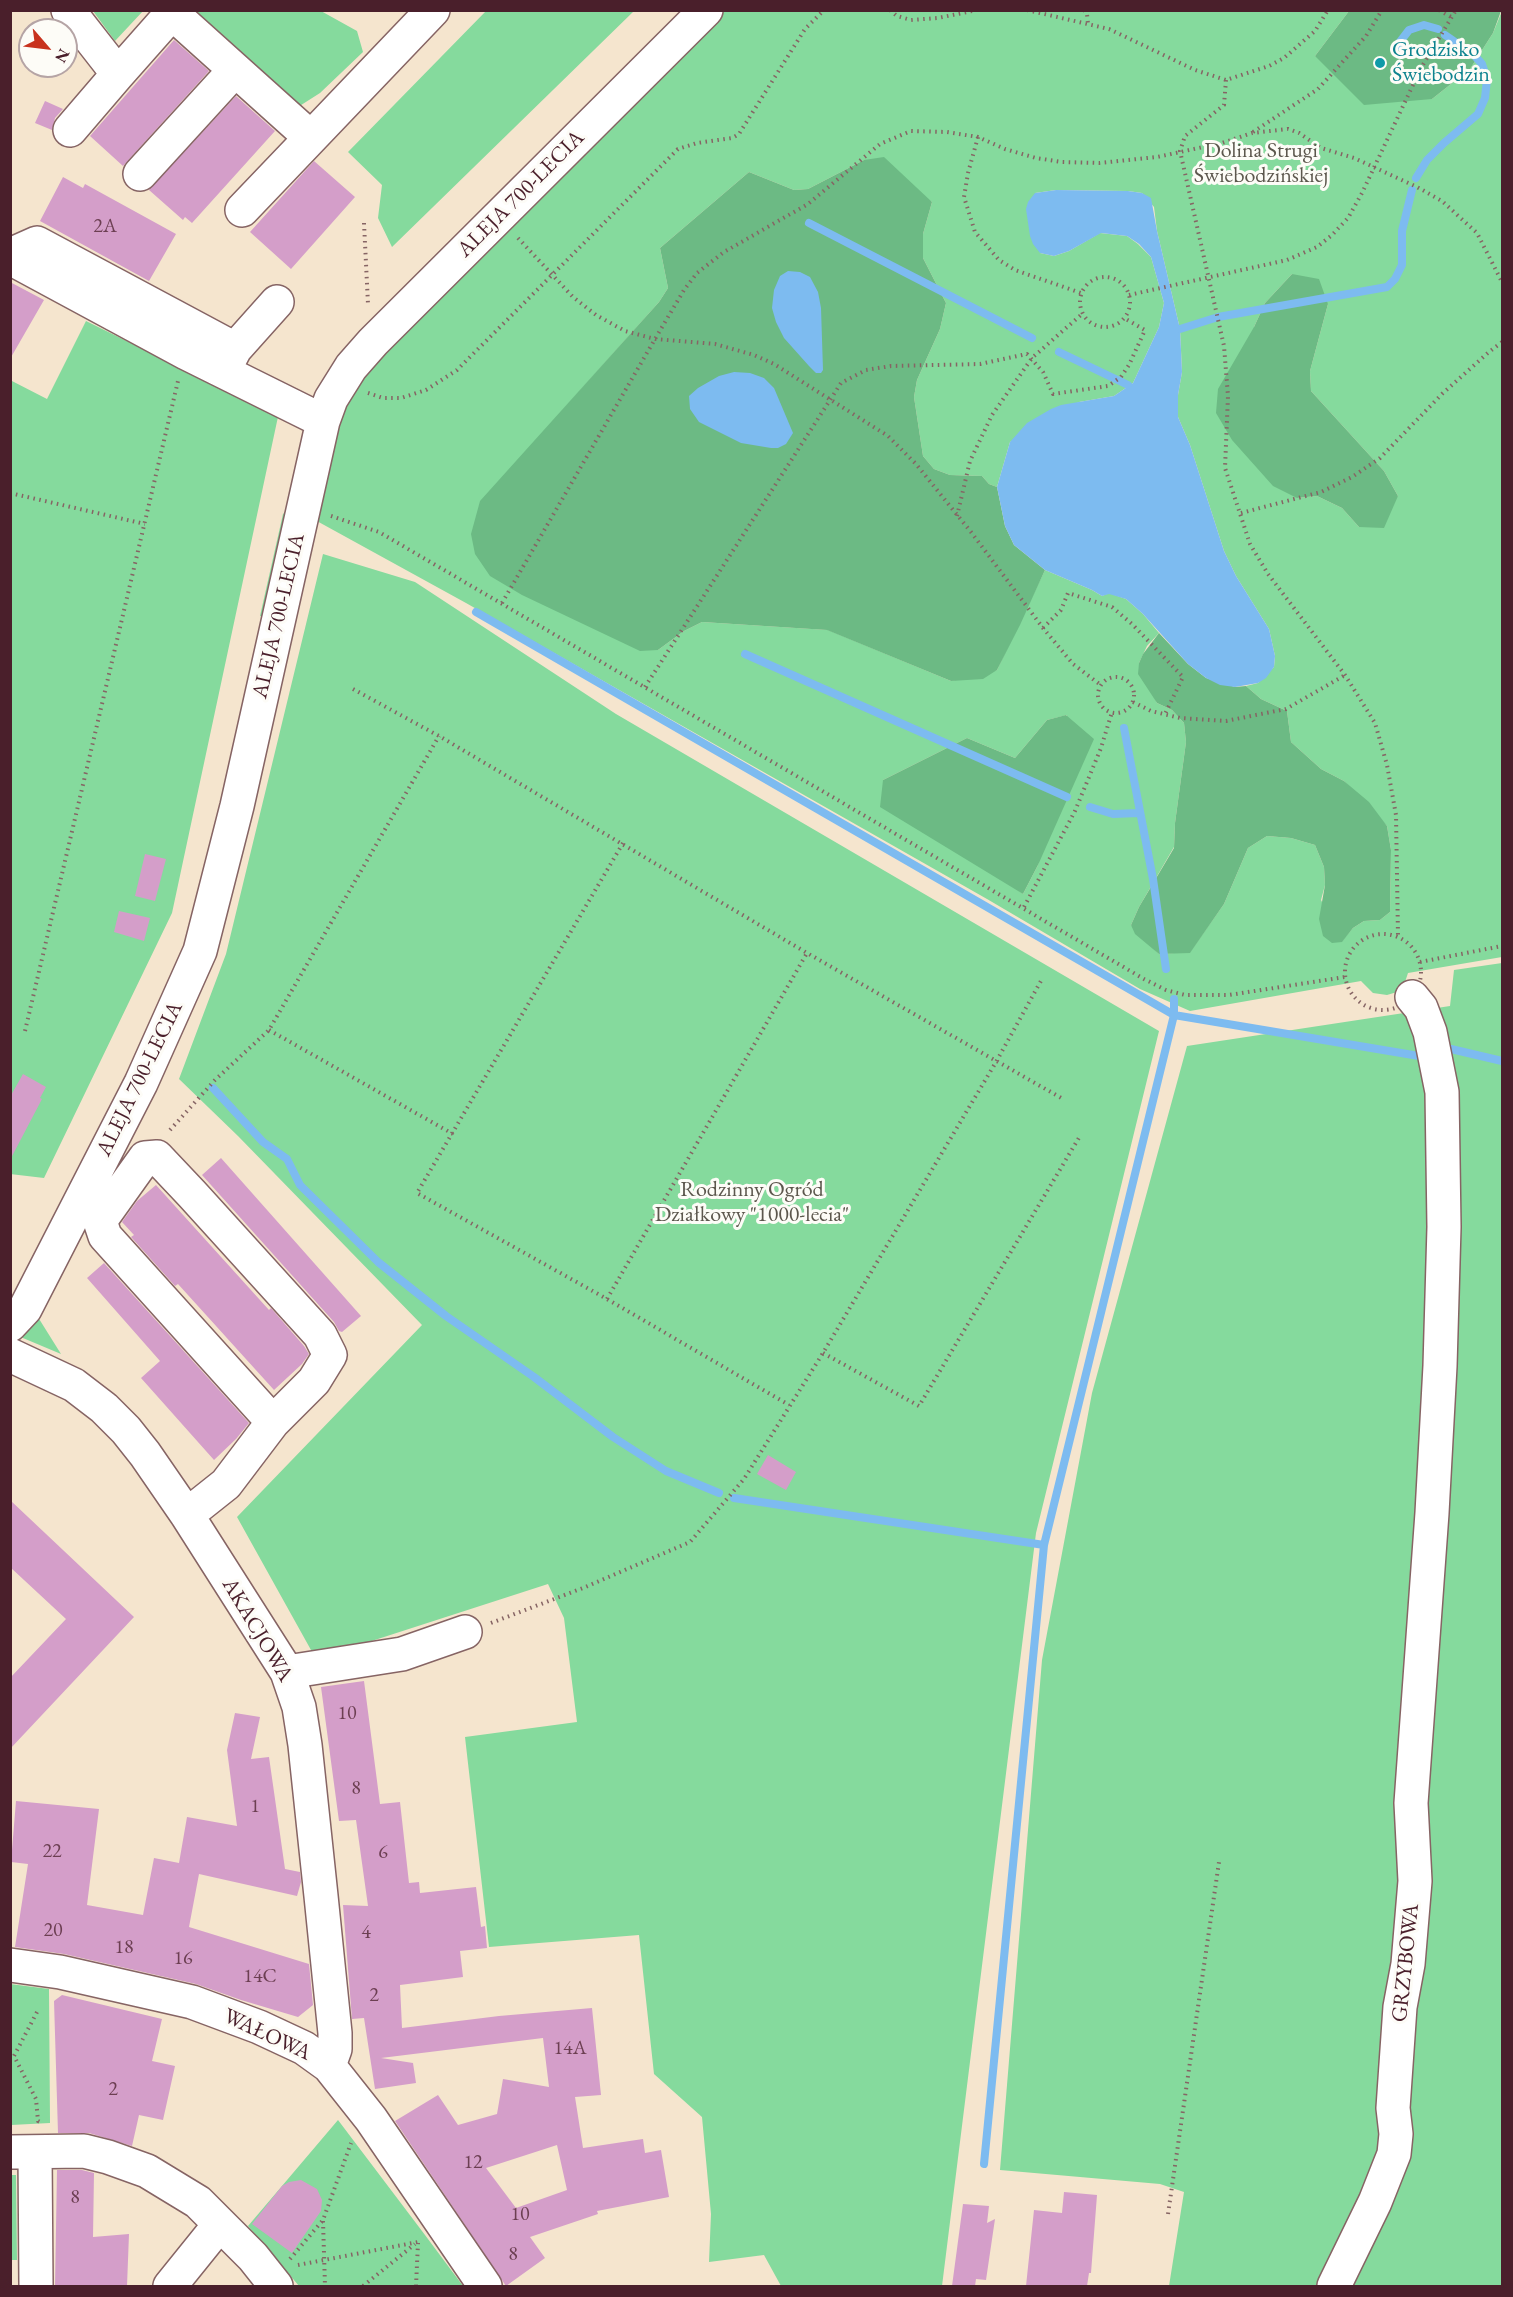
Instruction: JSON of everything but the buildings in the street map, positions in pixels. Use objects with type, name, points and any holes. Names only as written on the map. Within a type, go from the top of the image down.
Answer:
[{"type":"street","points":[[68,10],[118,74]]},
{"type":"street","points":[[242,210],[433,10]]},
{"type":"street","name":"ALEJA 700-LECIA","points":[[10,1325],[26,1309],[141,1083],[200,951],[237,806],[323,421],[331,399],[343,378],[373,342],[706,10]]},
{"type":"street","points":[[70,130],[172,13],[310,137]]},
{"type":"street","points":[[140,174],[235,70]]},
{"type":"street","points":[[10,256],[37,243],[323,421]]},
{"type":"street","points":[[10,256],[186,352],[232,366]]},
{"type":"street","points":[[232,366],[277,302]]},
{"type":"street","name":"GRZYBOWA","points":[[1334,2286],[1375,2202],[1394,2154],[1396,2134],[1393,2108],[1399,2019],[1408,1964],[1415,1881],[1411,1803],[1440,1366],[1444,1227],[1442,1092],[1430,1032],[1421,1008],[1412,997]]},
{"type":"street","points":[[187,1515],[226,1484],[273,1422],[314,1381],[330,1355],[320,1335],[157,1157],[145,1158],[100,1221],[105,1236],[273,1422]]},
{"type":"street","name":"AKACJOWA","points":[[10,1355],[74,1385],[104,1408],[145,1454],[187,1515],[287,1672],[299,1707],[304,1736],[335,2033],[335,2049],[329,2066]]},
{"type":"street","points":[[287,1672],[402,1654],[465,1632]]},
{"type":"street","name":"WAŁOWA","points":[[10,1965],[60,1972],[192,2002],[259,2027],[304,2048],[329,2066],[371,2119],[485,2286]]},
{"type":"street","points":[[36,2286],[23,2152],[84,2151],[147,2171],[198,2202],[253,2257],[284,2273]]},
{"type":"street","points":[[170,2286],[220,2224]]},
{"type":"path","points":[[343,378],[367,393],[383,398],[401,398],[426,390],[457,370],[678,149],[697,143],[732,138],[739,134],[806,29],[824,10]]},
{"type":"path","points":[[890,10],[897,16],[911,20],[938,18],[977,10]]},
{"type":"path","points":[[1027,10],[1109,29],[1195,70],[1226,80],[1269,66],[1284,58],[1315,31],[1328,10]]},
{"type":"path","points":[[1084,10],[1088,24]]},
{"type":"path","points":[[502,603],[655,339],[684,290],[697,273],[724,252],[808,204],[879,144],[911,131],[947,132],[978,137],[1005,150],[1062,162],[1099,163],[1157,157],[1222,143],[1252,132],[1318,89],[1359,44],[1382,10]]},
{"type":"path","points":[[1439,10],[1448,16]]},
{"type":"path","points":[[1129,295],[1287,260],[1317,247],[1332,235],[1348,218],[1448,16],[1456,10]]},
{"type":"path","points":[[1226,80],[1224,105],[1185,136],[1180,151],[1198,224],[1226,361],[1228,396],[1225,468],[1250,544],[1268,574],[1346,675],[1375,723],[1393,789],[1396,815],[1398,936]]},
{"type":"path","points":[[1252,132],[1288,129],[1299,133],[1321,148],[1354,158],[1418,187],[1442,201],[1477,233],[1503,282]]},
{"type":"path","points":[[978,137],[964,197],[975,232],[999,260],[1015,270],[1081,293]]},
{"type":"path","points":[[498,217],[554,274],[573,297],[596,315],[625,331],[655,339],[715,344],[774,364],[888,436],[916,464],[1073,664],[1102,686]]},
{"type":"path","points":[[364,223],[369,314],[373,342]]},
{"type":"path","points":[[1105,276],[1120,282],[1129,295],[1130,307],[1124,318],[1116,325],[1107,327],[1088,322],[1079,304],[1081,293],[1090,280],[1105,276]]},
{"type":"path","points":[[957,516],[970,461],[992,415],[1032,358],[1082,314]]},
{"type":"path","points":[[645,687],[841,383],[866,370],[891,366],[980,364],[1027,354],[1043,372],[1053,394],[1108,386],[1121,377],[1129,365],[1145,330],[1124,318]]},
{"type":"path","points":[[1240,513],[1321,492],[1352,477],[1380,458],[1442,394],[1503,342]]},
{"type":"path","points":[[26,1032],[186,352]]},
{"type":"path","points":[[10,494],[144,524]]},
{"type":"path","points":[[304,507],[379,532],[1166,990],[1185,995],[1229,995],[1345,977]]},
{"type":"path","points":[[1043,628],[1061,610],[1068,593],[1112,607],[1132,624],[1183,677],[1165,714]]},
{"type":"path","points":[[1132,702],[1151,711],[1165,714],[1196,720],[1226,721],[1266,715],[1298,703],[1346,675]]},
{"type":"path","points":[[1110,678],[1122,679],[1131,686],[1134,697],[1132,702],[1126,710],[1112,712],[1100,702],[1099,691],[1110,678]]},
{"type":"path","points":[[352,689],[439,736],[807,953],[1063,1099]]},
{"type":"path","points":[[1024,907],[1075,811],[1101,748],[1112,712]]},
{"type":"path","points":[[145,1158],[214,1080],[269,1030],[439,736]]},
{"type":"path","points":[[623,843],[417,1192],[789,1405]]},
{"type":"path","points":[[1378,933],[1398,936],[1413,948],[1420,962],[1421,977],[1412,997],[1394,1009],[1371,1009],[1353,997],[1345,977],[1347,957],[1360,941],[1378,933]]},
{"type":"path","points":[[1420,962],[1503,946]]},
{"type":"path","points":[[607,1299],[807,953]]},
{"type":"path","points":[[465,1632],[584,1588],[690,1542],[744,1479],[823,1353],[996,1062],[1042,979]]},
{"type":"path","points":[[269,1030],[453,1134]]},
{"type":"path","points":[[823,1353],[919,1406],[1080,1136]]},
{"type":"path","points":[[1168,2214],[1219,1862]]},
{"type":"path","points":[[36,2098],[14,2056],[37,2012]]},
{"type":"path","points":[[284,2273],[323,2220],[352,2139]]},
{"type":"path","points":[[323,2220],[325,2286]]},
{"type":"path","points":[[284,2273],[323,2260],[418,2242]]},
{"type":"path","points":[[363,2286],[418,2242]]},
{"type":"path","points":[[416,2286],[418,2242]]},
{"type":"green space","points":[[93,11],[143,11],[115,41]]},
{"type":"green space","points":[[190,11],[321,11],[357,31],[363,52],[320,93],[298,107]]},
{"type":"green space","points":[[486,11],[634,11],[392,247],[378,218],[382,185],[348,152]]},
{"type":"green space","name":"Dolina Strugi Świebodzińskiej","points":[[717,11],[1349,11],[1315,56],[1432,99],[1470,69],[1493,33],[1502,11],[1502,957],[1408,973],[1404,985],[1397,992],[1387,995],[1373,993],[1361,981],[1190,1011],[1140,989],[987,899],[466,603],[315,520],[336,423],[358,382],[383,348]],"holes":[[[864,160],[932,202],[923,234],[923,258],[946,303],[940,329],[917,380],[914,397],[923,456],[934,469],[950,475],[982,476],[989,484],[997,487],[1010,442],[1079,402],[1114,396],[1133,383],[1159,327],[1164,303],[1151,257],[1127,236],[1100,233],[1069,251],[1054,256],[1040,253],[1035,193],[1056,190],[1128,191],[1142,193],[1154,207],[1157,231],[1180,329],[1182,372],[1178,395],[1178,417],[1190,445],[1224,551],[1236,576],[1269,629],[1275,656],[1274,667],[1258,683],[1246,686],[1261,699],[1287,711],[1291,742],[1321,769],[1344,781],[1387,826],[1391,850],[1390,912],[1380,920],[1364,921],[1353,928],[1342,941],[1321,900],[1325,885],[1324,867],[1315,845],[1291,838],[1267,836],[1248,848],[1224,904],[1190,952],[1159,954],[1131,925],[1174,847],[1186,742],[1184,723],[1172,710],[1157,703],[1139,663],[1147,646],[1159,633],[1126,599],[1109,593],[1102,596],[1045,570],[997,670],[951,681],[828,630],[702,622],[684,631],[658,650],[561,412],[659,302],[668,288],[660,248],[749,172],[794,190],[808,189]],[[1292,274],[1328,304],[1310,371],[1311,391],[1384,471],[1398,496],[1359,527],[1342,508],[1317,496],[1297,498],[1254,327],[1265,303]],[[1067,715],[1038,865],[1023,894],[883,780],[967,738],[1015,758],[1047,720]]]},
{"type":"green space","points":[[1349,11],[1501,11],[1493,33],[1470,69],[1432,99],[1364,105],[1315,56]]},
{"type":"green space","points":[[884,157],[932,202],[923,234],[923,258],[946,303],[940,329],[917,380],[914,397],[923,456],[934,469],[950,475],[982,476],[989,484],[997,487],[1005,526],[1014,545],[1045,570],[997,670],[983,679],[951,681],[827,630],[702,622],[684,631],[658,650],[640,651],[522,595],[490,576],[475,554],[471,534],[480,501],[659,302],[668,288],[660,248],[749,172],[794,190],[808,189],[864,160]]},
{"type":"green space","points":[[1292,274],[1319,279],[1328,304],[1310,371],[1311,391],[1384,471],[1398,496],[1384,528],[1359,527],[1342,508],[1317,496],[1297,498],[1273,486],[1232,440],[1216,413],[1218,389],[1254,327],[1265,303]]},
{"type":"green space","points":[[86,321],[228,391],[279,412],[172,913],[44,1178],[10,1174],[10,380],[47,399]]},
{"type":"green space","points":[[288,509],[272,619],[260,616],[283,514]]},
{"type":"green space","name":"Rodzinny Ogród Działkowy \"1000-lecia\"","points":[[323,554],[415,582],[616,714],[1159,1031],[1036,1533],[942,2286],[781,2286],[764,2255],[709,2262],[711,2214],[702,2117],[654,2074],[639,1935],[489,1947],[465,1737],[577,1722],[564,1618],[548,1584],[316,1659],[237,1517],[422,1325],[238,1136],[179,1079],[226,954]]},
{"type":"green space","points":[[1159,633],[1188,664],[1206,678],[1235,687],[1246,686],[1261,699],[1287,711],[1291,742],[1321,769],[1344,781],[1369,802],[1387,826],[1391,850],[1390,912],[1380,920],[1364,921],[1353,928],[1342,942],[1332,943],[1323,936],[1319,919],[1325,885],[1324,867],[1315,845],[1291,838],[1267,836],[1248,848],[1224,904],[1190,953],[1159,954],[1135,934],[1131,925],[1139,907],[1174,848],[1175,823],[1186,742],[1184,723],[1172,710],[1157,703],[1138,674],[1143,654]]},
{"type":"green space","points":[[1066,715],[1094,739],[1023,894],[880,807],[883,780],[967,738],[1015,758],[1047,720]]},
{"type":"green space","points":[[1502,963],[1502,2286],[1169,2286],[1184,2192],[1160,2184],[1000,2170],[1042,1660],[1092,1393],[1187,1046],[1450,1006],[1454,970]]},
{"type":"green space","points":[[31,1306],[61,1354],[11,1333]]},
{"type":"green space","points":[[10,1984],[49,1989],[50,2123],[11,2125]]},
{"type":"green space","points":[[338,2120],[463,2286],[299,2286],[248,2226]]},
{"type":"green space","points":[[11,2175],[16,2175],[17,2260],[11,2260]]},
{"type":"water","points":[[1056,190],[1128,191],[1142,193],[1151,198],[1180,329],[1182,372],[1178,395],[1178,417],[1190,445],[1224,551],[1236,576],[1269,629],[1275,656],[1274,667],[1266,678],[1258,683],[1235,687],[1220,685],[1206,678],[1188,664],[1143,614],[1126,599],[1109,594],[1102,596],[1045,570],[1014,545],[1005,526],[997,487],[1010,442],[1027,423],[1051,409],[1061,405],[1114,396],[1133,383],[1159,327],[1164,303],[1151,257],[1139,244],[1127,236],[1101,233],[1069,251],[1054,256],[1040,253],[1030,236],[1026,209],[1035,193]]},
{"type":"water","points":[[788,271],[800,272],[810,277],[818,292],[821,308],[823,370],[821,373],[816,373],[784,338],[776,322],[772,308],[774,290],[780,276]]},
{"type":"water","points":[[734,372],[750,373],[764,378],[774,388],[793,433],[786,444],[778,448],[771,448],[741,443],[699,422],[690,409],[689,396],[719,376]]},
{"type":"waterway","points":[[1396,47],[1409,30],[1424,25],[1438,29]]},
{"type":"waterway","points":[[1416,178],[1427,160],[1478,114],[1485,98],[1487,79],[1482,64],[1474,55],[1445,35]]},
{"type":"waterway","points":[[1218,317],[1387,287],[1395,279],[1402,265],[1402,231],[1412,190]]},
{"type":"waterway","points":[[809,223],[1032,338]]},
{"type":"waterway","points":[[1180,329],[1215,318]]},
{"type":"waterway","points":[[1059,352],[1128,385]]},
{"type":"waterway","points":[[476,612],[1174,1015],[1419,1056]]},
{"type":"waterway","points":[[745,654],[1067,797]]},
{"type":"waterway","points":[[1124,728],[1153,879],[1166,969]]},
{"type":"waterway","points":[[1090,807],[1113,814],[1139,813]]},
{"type":"waterway","points":[[734,1498],[1044,1545],[1174,1015],[1174,999]]},
{"type":"waterway","points":[[1451,1049],[1502,1061]]},
{"type":"waterway","points":[[213,1088],[263,1142],[287,1159],[300,1185],[378,1262],[446,1316],[534,1377],[613,1437],[666,1471],[719,1493]]},
{"type":"waterway","points":[[984,2164],[1044,1545]]},
{"type":"place","name":"Grodzisko Świebodzin","points":[[1380,63]]}]
